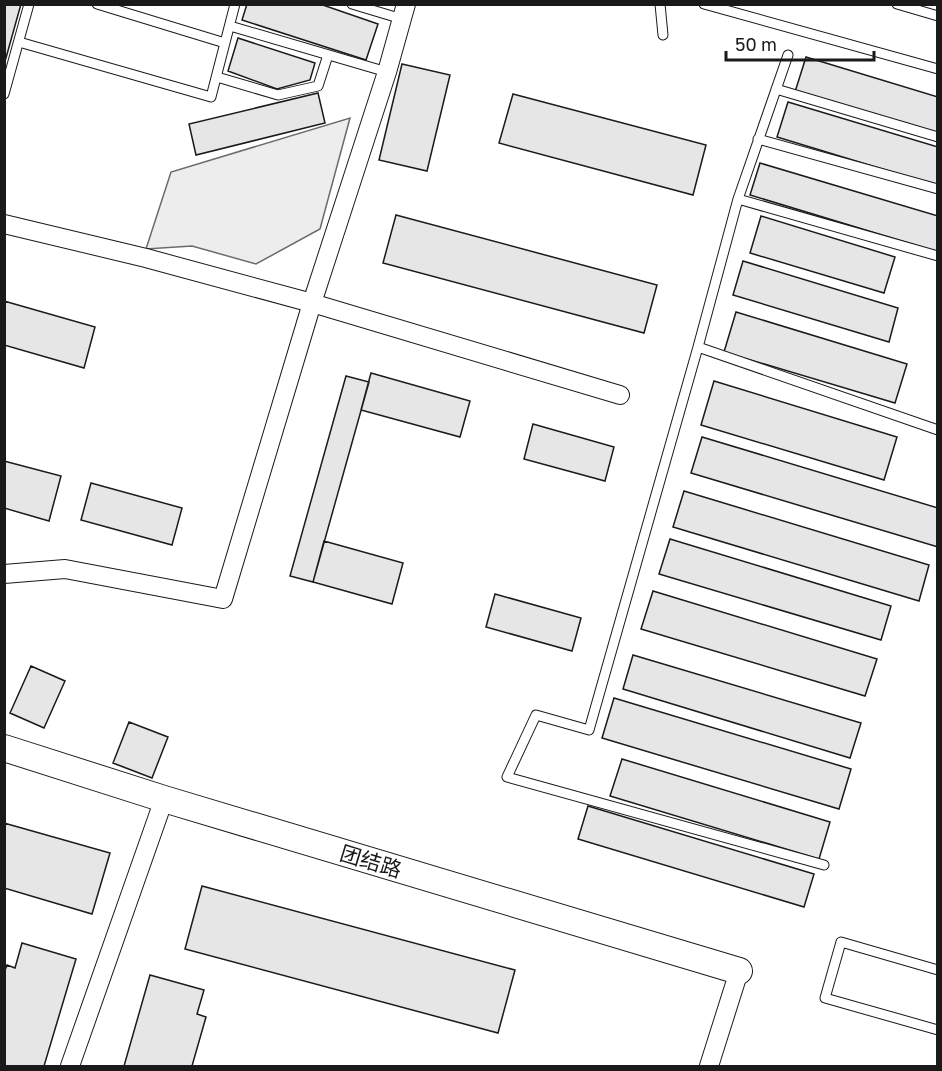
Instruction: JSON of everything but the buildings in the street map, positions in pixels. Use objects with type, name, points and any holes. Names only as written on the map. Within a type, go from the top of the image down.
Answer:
[{"type":"street","points":[[4,574],[65,568],[223,599],[312,303],[387,72],[404,12]]},
{"type":"street","points":[[4,224],[146,258],[312,303],[620,395]]},
{"type":"street","name":"团结路","points":[[4,748],[165,799],[739,971]]},
{"type":"street","points":[[69,1066],[165,799]]},
{"type":"street","points":[[709,1066],[739,971]]},
{"type":"lane","points":[[4,94],[29,4]]},
{"type":"lane","points":[[98,4],[225,43]]},
{"type":"lane","points":[[19,42],[212,97],[235,4]]},
{"type":"lane","points":[[352,4],[404,12]]},
{"type":"lane","points":[[660,4],[663,35]]},
{"type":"lane","points":[[704,4],[938,69]]},
{"type":"lane","points":[[897,4],[938,16]]},
{"type":"lane","points":[[230,26],[387,72]]},
{"type":"lane","points":[[217,77],[278,95],[318,86],[328,55]]},
{"type":"lane","points":[[788,55],[738,199],[589,730],[536,716],[507,777],[824,865]]},
{"type":"lane","points":[[776,89],[938,137]]},
{"type":"lane","points":[[759,139],[938,189]]},
{"type":"lane","points":[[738,199],[938,256]]},
{"type":"lane","points":[[698,348],[938,430]]},
{"type":"lane","points":[[938,970],[841,942],[825,998],[938,1030]]},
{"type":"shaded area","points":[[350,118],[320,229],[256,264],[192,246],[146,249],[171,172]]}]
